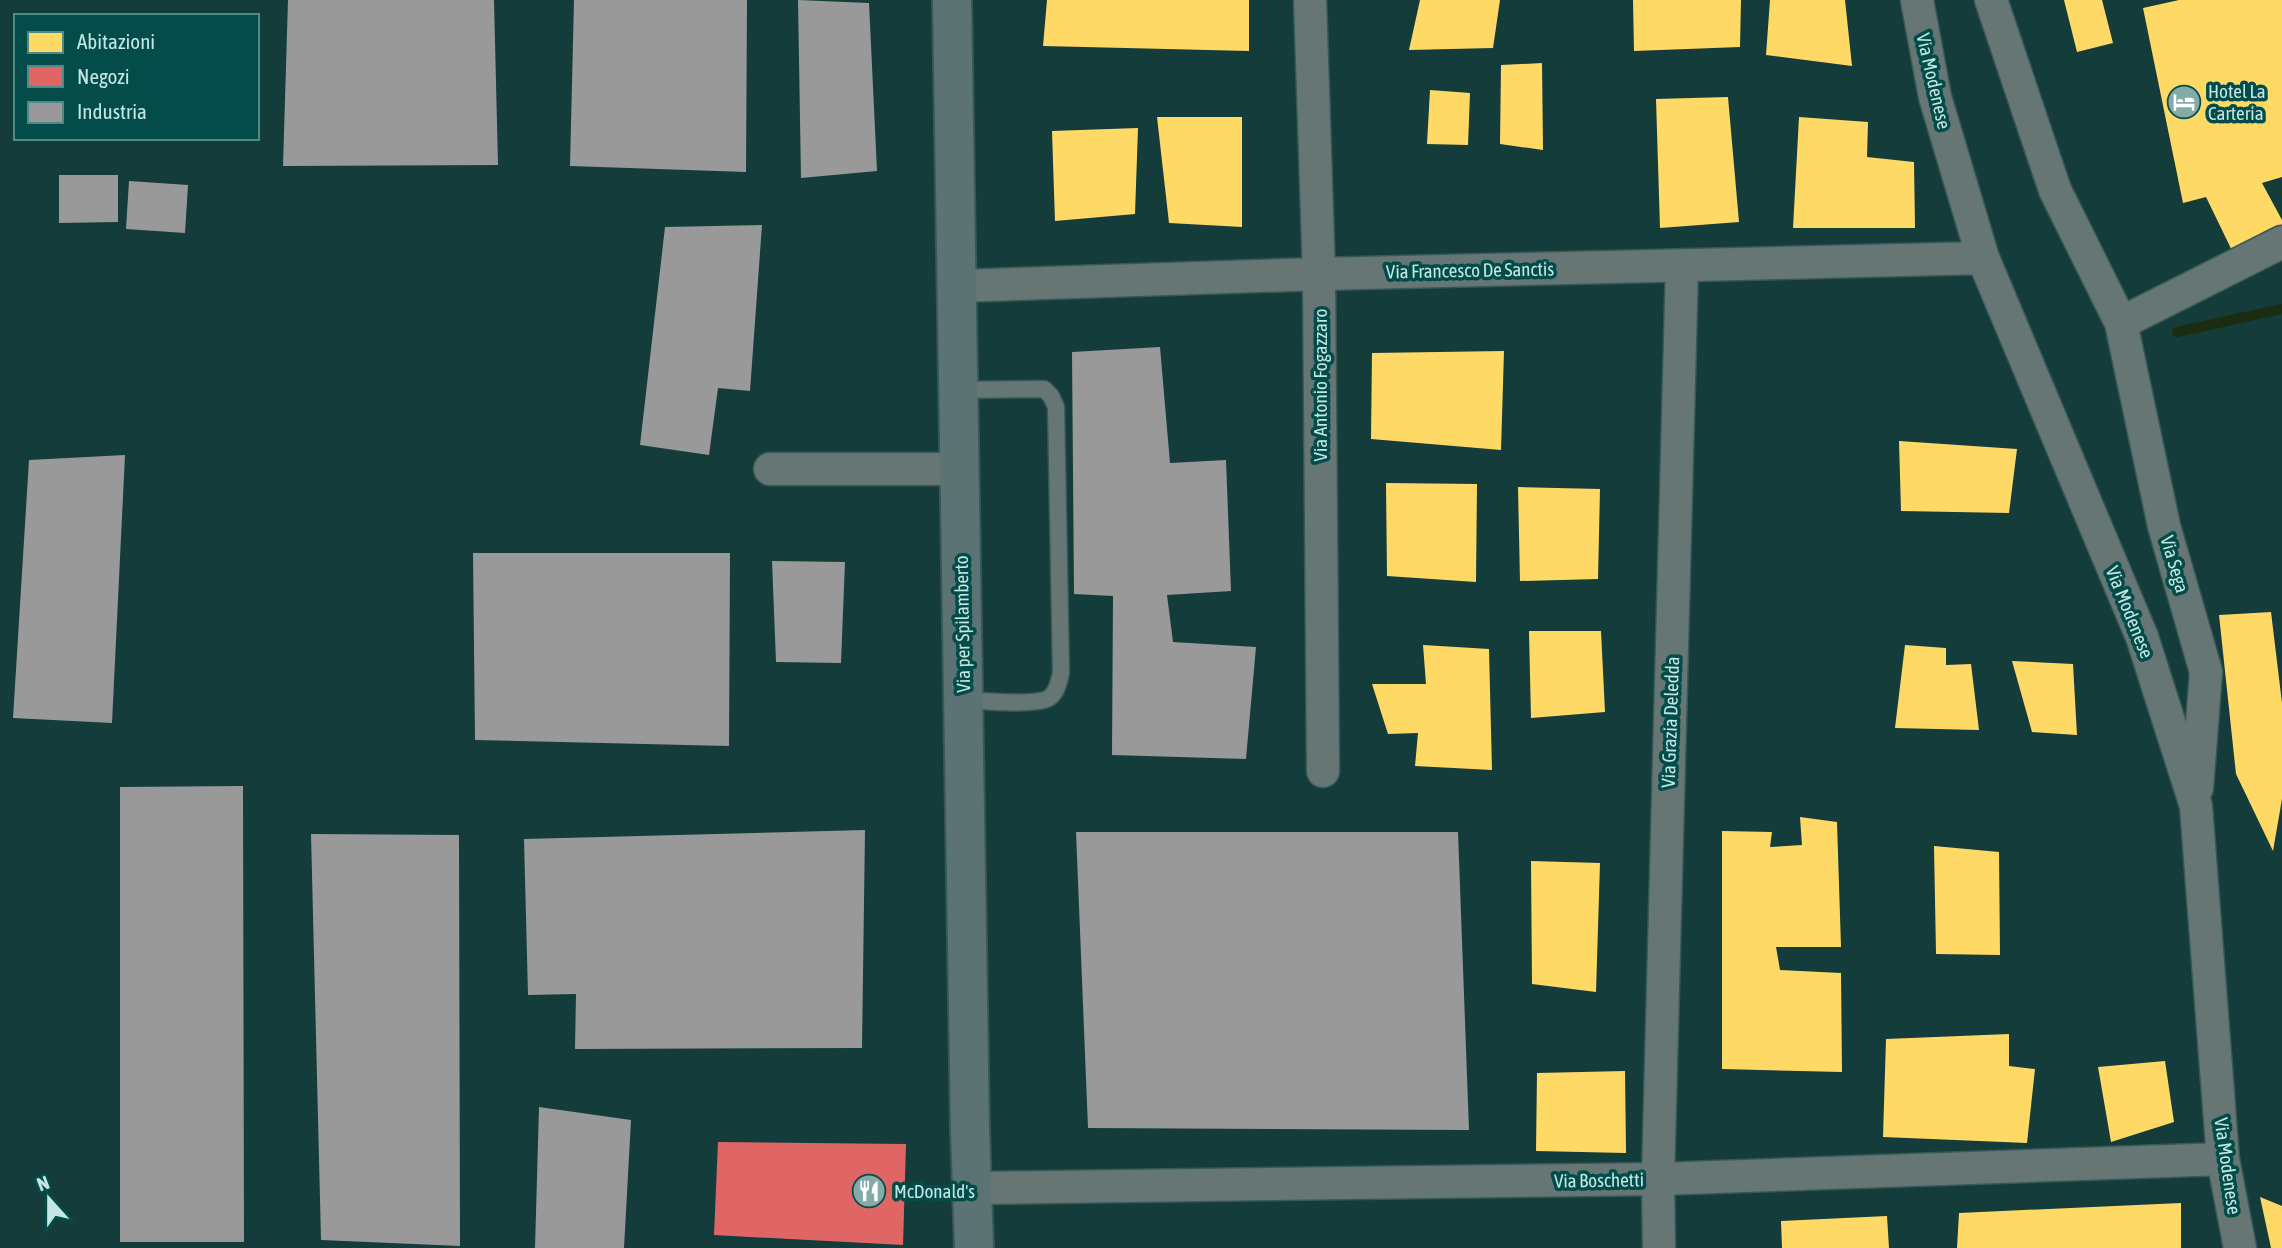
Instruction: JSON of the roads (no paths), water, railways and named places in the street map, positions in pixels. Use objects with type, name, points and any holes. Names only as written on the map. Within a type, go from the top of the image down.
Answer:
[{"type":"main road","name":"Via per Spilamberto","points":[[952,0],[974,1248]]},
{"type":"street","name":"Via Antonio Fogazzaro","points":[[1311,0],[1319,274],[1323,771]]},
{"type":"street","name":"Via Modenese","points":[[1917,0],[1935,97],[1983,258],[2142,637],[2196,806],[2223,1159],[2241,1248]]},
{"type":"street","name":"Via Sega","points":[[1991,0],[2055,190],[2121,323],[2164,526],[2206,672],[2196,806]]},
{"type":"street","points":[[2121,323],[2282,242]]},
{"type":"street","name":"Via Francesco De Sanctis","points":[[957,286],[1319,274],[1983,258]]},
{"type":"street","name":"Via Grazia Deledda","points":[[1659,1248],[1658,1179],[1682,265]]},
{"type":"street","points":[[770,469],[960,470]]},
{"type":"street","name":"Via Boschetti","points":[[974,1188],[1658,1179],[2223,1159]]},
{"type":"lane","points":[[958,390],[1044,389],[1056,407],[1060,659],[1057,688],[1049,698],[1030,702],[963,701]]},
{"type":"waterway","points":[[2177,332],[2282,309]]},
{"type":"place","name":"Hotel La Carteria","points":[[2184,102]]},
{"type":"place","name":"McDonald's","points":[[869,1191]]}]
